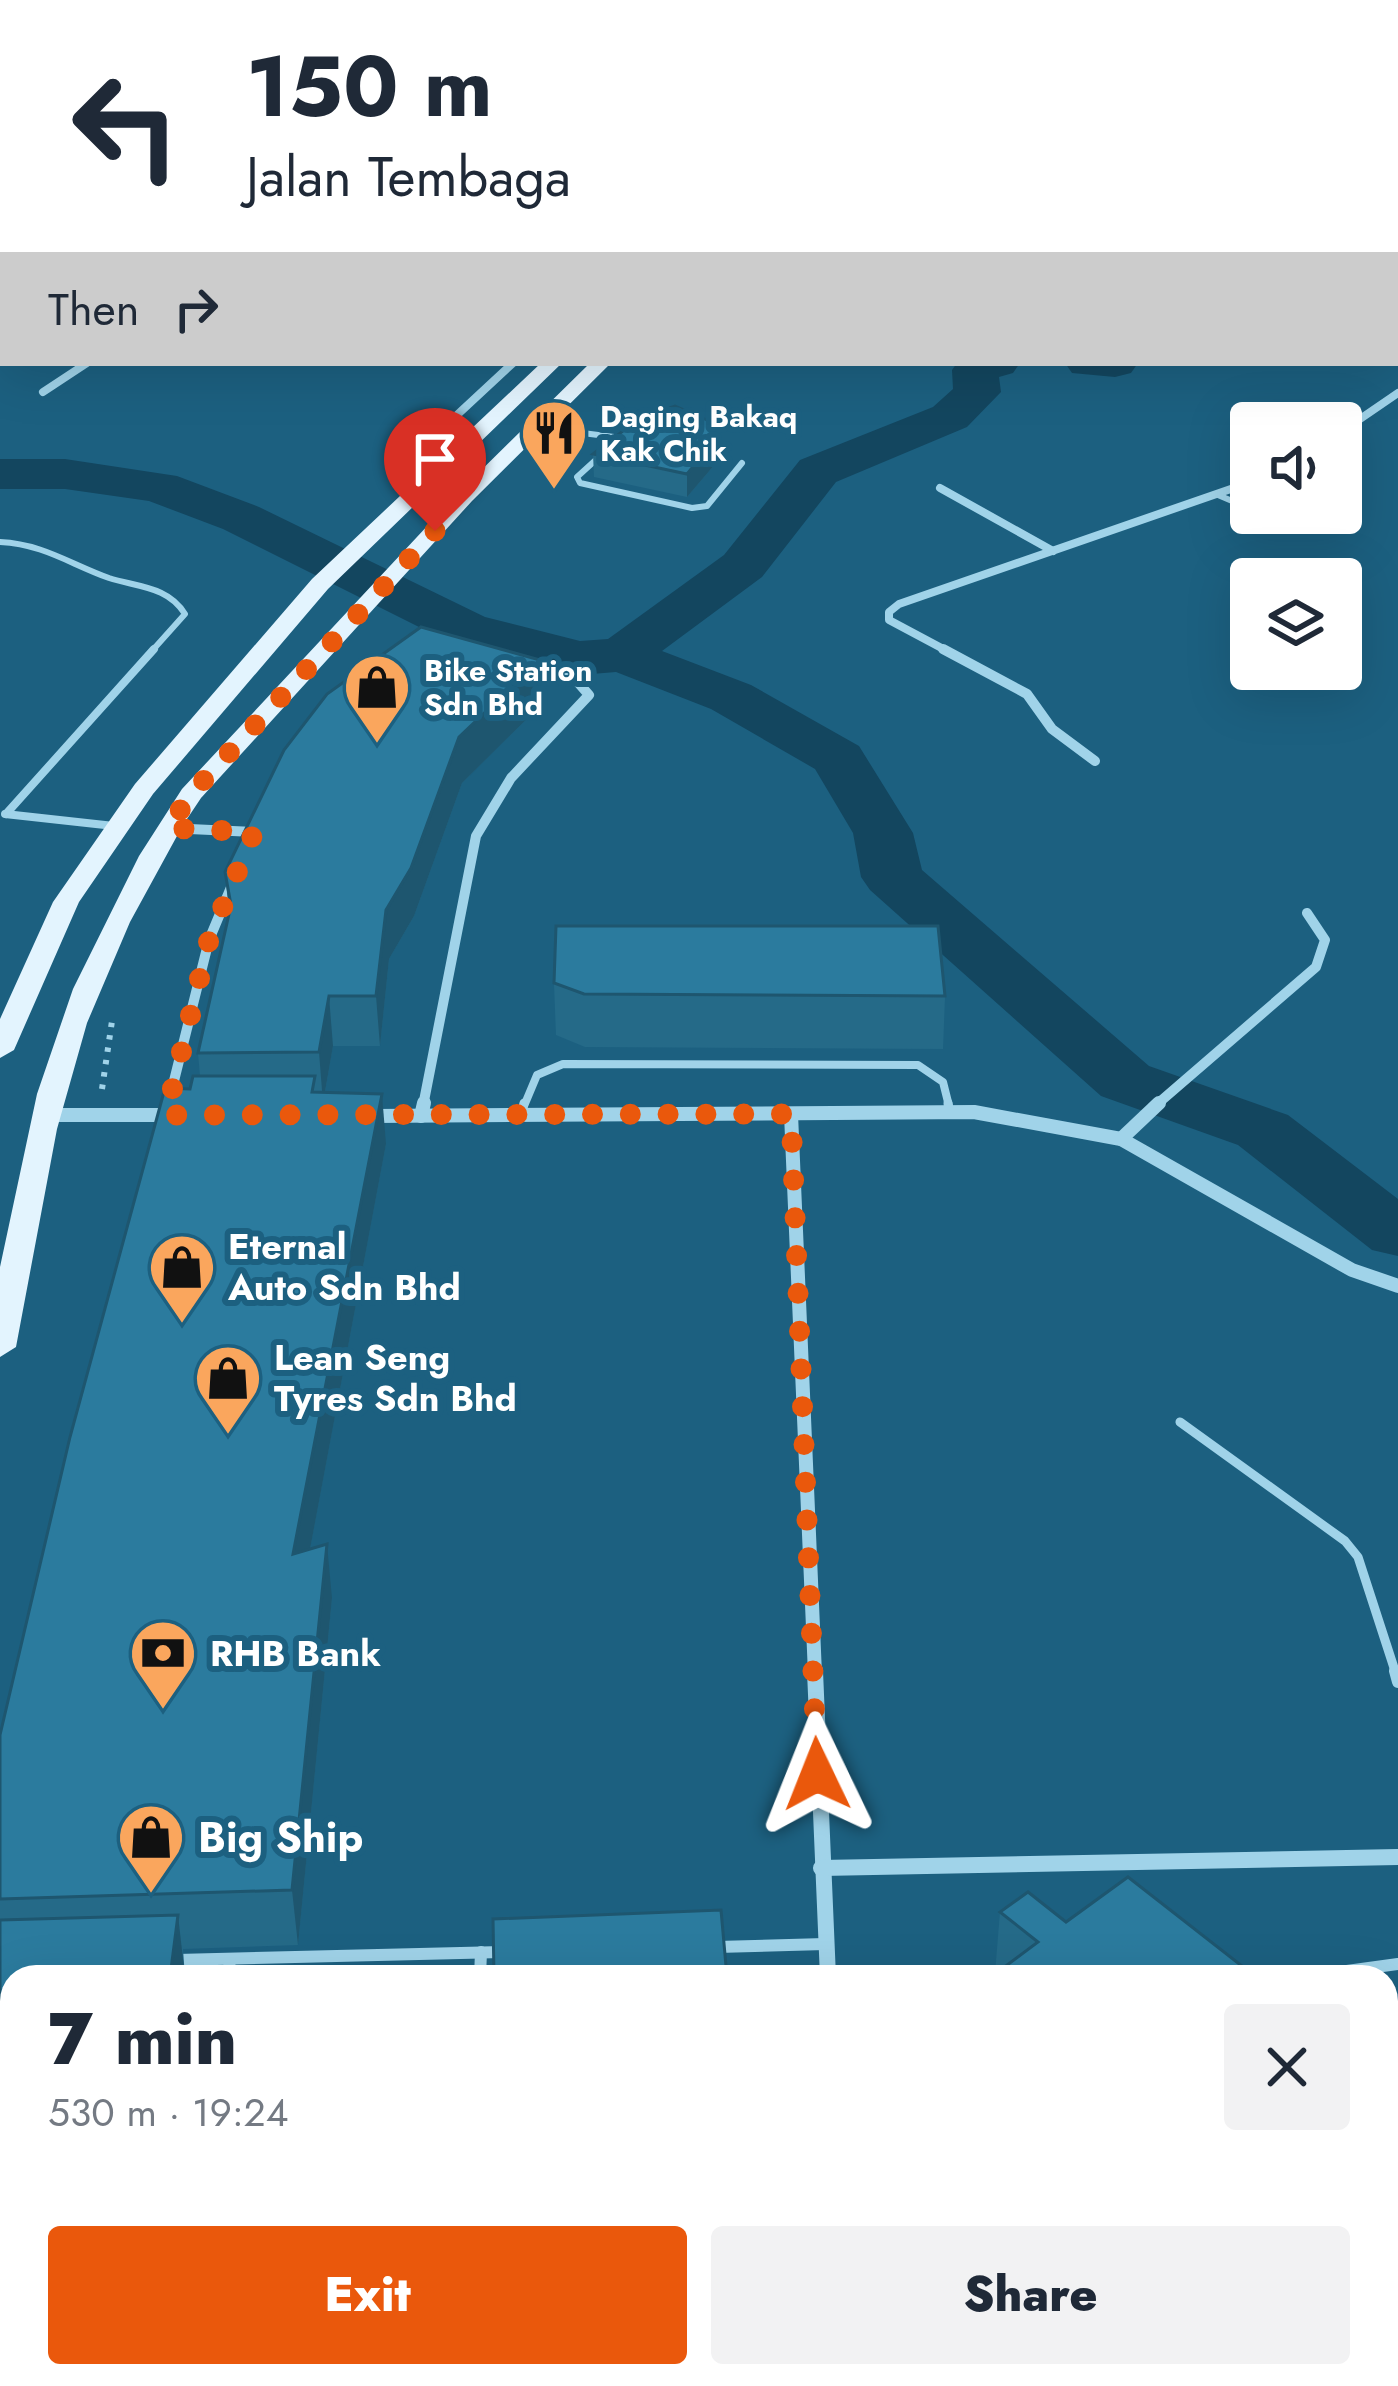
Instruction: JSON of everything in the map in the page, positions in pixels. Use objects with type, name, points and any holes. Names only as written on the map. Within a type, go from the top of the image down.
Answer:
[{"type":"main road","points":[[0,1050],[66,902],[114,826],[320,584],[549,366]]},
{"type":"main road","points":[[0,1347],[62,1056],[123,905],[168,828],[191,794],[404,564],[599,366]]},
{"type":"street","points":[[44,392],[83,366]]},
{"type":"street","points":[[420,489],[406,472],[415,454],[510,366]]},
{"type":"street","points":[[1362,417],[1398,392]]},
{"type":"street","points":[[940,488],[1053,550]]},
{"type":"street","points":[[1095,761],[1052,729],[1027,694],[889,620],[889,612],[898,604],[1230,490]]},
{"type":"street","points":[[421,1116],[476,836],[490,804],[512,775],[589,695],[575,679],[513,665]]},
{"type":"street","points":[[245,854],[266,815]]},
{"type":"street","points":[[168,828],[254,832]]},
{"type":"street","points":[[160,1137],[209,940],[236,875]]},
{"type":"street","points":[[1121,1139],[1154,1104],[1316,967],[1324,940],[1306,913]]},
{"type":"street","points":[[351,1116],[974,1112],[1121,1139],[1352,1270],[1398,1286]]},
{"type":"street","points":[[791,1114],[827,1965]]},
{"type":"street","points":[[47,1115],[189,1115]]},
{"type":"street","points":[[821,1868],[1398,1857]]},
{"type":"lane","points":[[536,428],[617,440]]},
{"type":"lane","points":[[636,432],[617,440],[577,481],[701,508],[742,463]]},
{"type":"lane","points":[[1218,494],[1230,500]]},
{"type":"lane","points":[[0,542],[62,551],[99,574],[169,594],[184,614],[3,814]]},
{"type":"lane","points":[[3,814],[114,826]]},
{"type":"lane","points":[[521,1116],[532,1077],[542,1067],[563,1064],[918,1065],[938,1072],[947,1082],[949,1112]]},
{"type":"lane","points":[[1180,1422],[1345,1541],[1358,1557],[1398,1682]]},
{"type":"lane","points":[[711,1947],[825,1944]]},
{"type":"lane","points":[[161,1960],[527,1951]]},
{"type":"lane","points":[[480,1965],[481,1952]]},
{"type":"lane","points":[[229,1965],[230,1959]]},
{"type":"building","points":[[675,406],[716,424],[716,439],[687,474],[593,454],[641,417]]},
{"type":"building","points":[[421,627],[540,660],[459,737],[411,868],[386,910],[376,996],[329,996],[319,1052],[198,1053],[231,905],[225,872],[284,750],[327,694]]},
{"type":"building","points":[[556,926],[938,926],[945,996],[584,994],[554,983]]},
{"type":"building","points":[[193,1076],[315,1076],[312,1092],[382,1094],[293,1554],[327,1544],[292,1890],[0,1899],[0,1735],[70,1437],[165,1088],[190,1089]]},
{"type":"building","points":[[1128,1877],[1241,1965],[1007,1965],[1038,1942],[1000,1912],[1028,1892],[1066,1922]]},
{"type":"building","points":[[721,1910],[726,1965],[494,1965],[493,1919]]},
{"type":"building","points":[[178,1915],[172,1965],[0,1965],[0,1920]]},
{"type":"waterway","points":[[622,655],[743,566],[818,471],[950,417],[977,392],[975,370],[988,366]]},
{"type":"waterway","points":[[0,474],[65,474],[159,487],[241,518],[466,629],[580,658],[622,655]]},
{"type":"waterway","points":[[622,655],[731,697],[838,758],[883,833],[892,877],[1125,1081],[1263,1130],[1398,1234]]},
{"type":"place","name":"Daging Bakaq Kak Chik","points":[[554,492]]},
{"type":"place","name":"Bike Station Sdn Bhd","points":[[377,746]]},
{"type":"place","name":"Eternal Auto Sdn Bhd","points":[[182,1326]]},
{"type":"place","name":"Lean Seng Tyres Sdn Bhd","points":[[228,1437]]},
{"type":"place","name":"RHB Bank","points":[[163,1712]]},
{"type":"place","name":"Big Ship","points":[[151,1896]]},
{"type":"route","points":[[435,531],[191,794],[168,828],[254,832],[209,940],[166,1115],[791,1114],[817,1774]]}]
